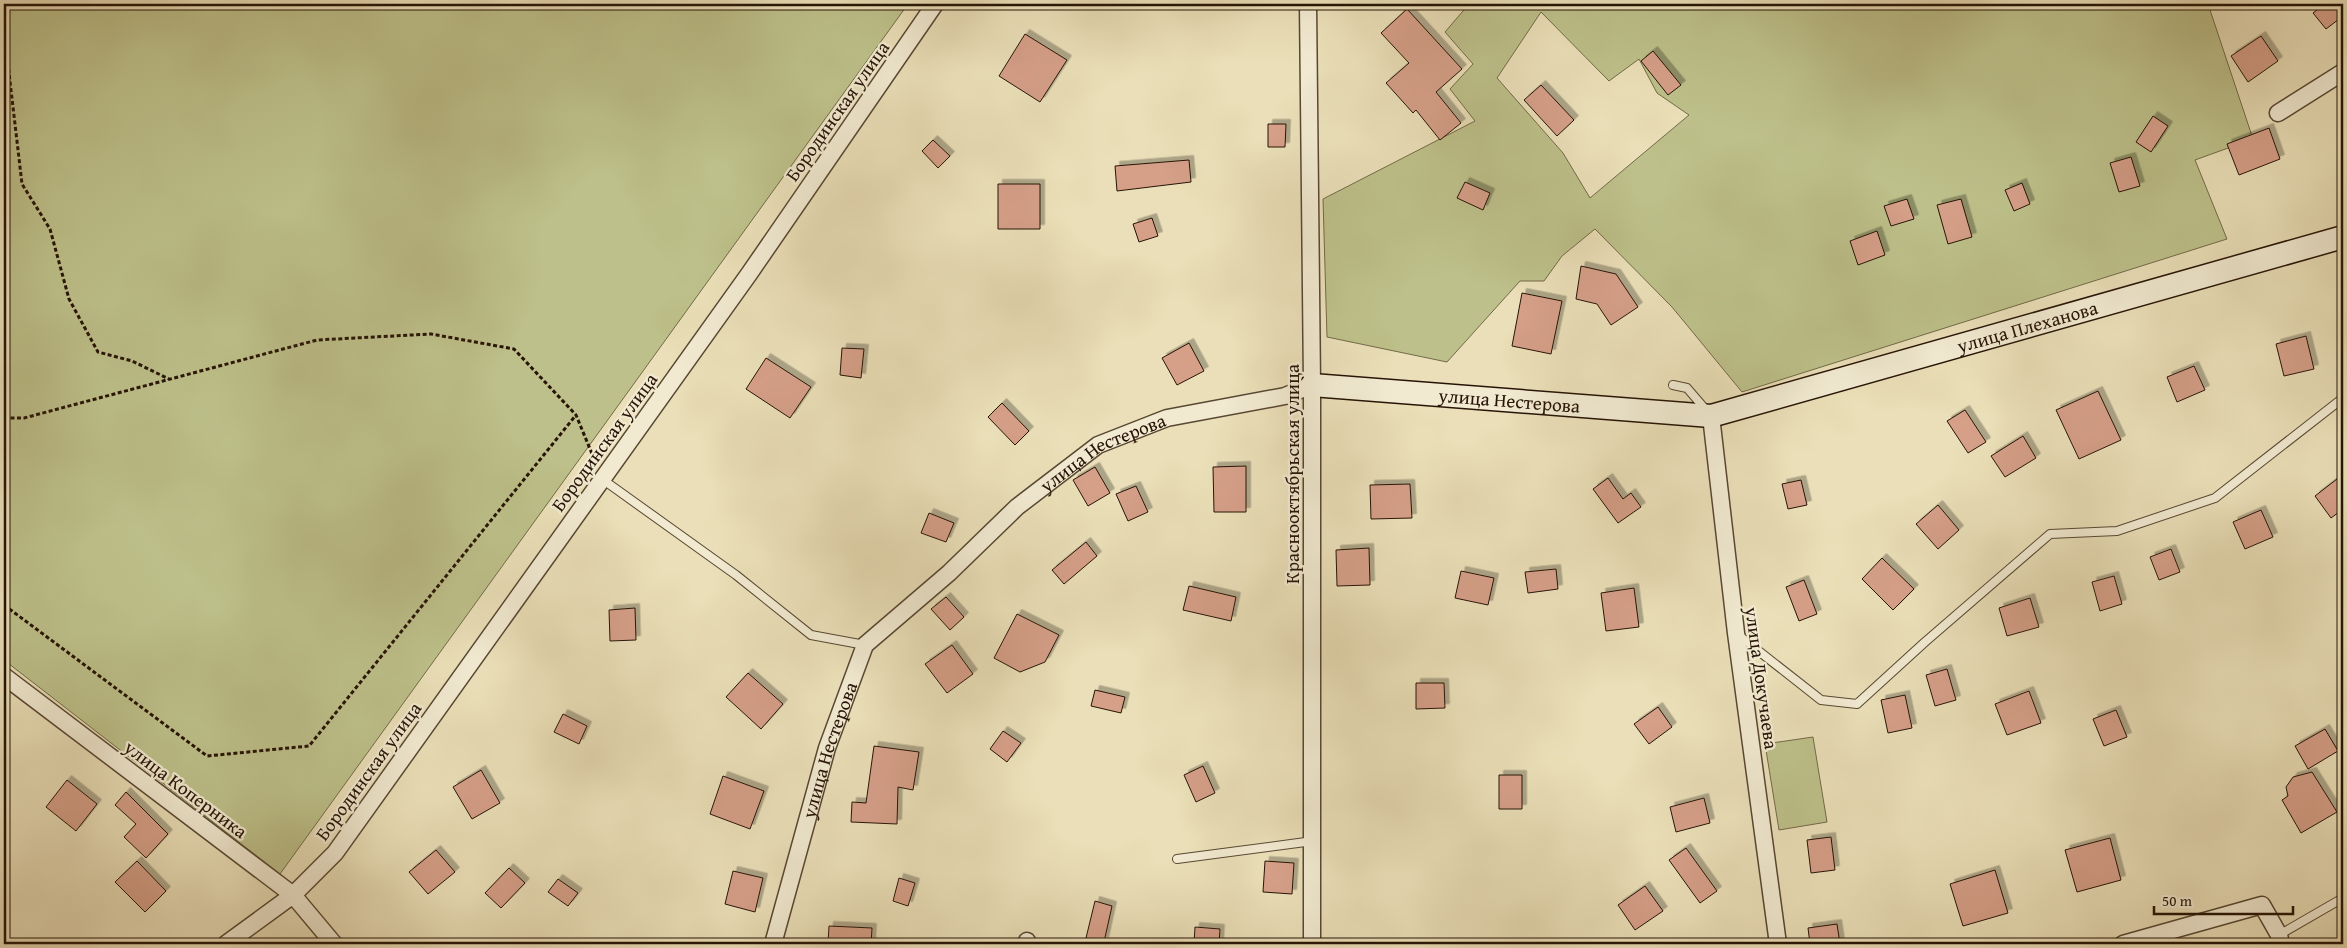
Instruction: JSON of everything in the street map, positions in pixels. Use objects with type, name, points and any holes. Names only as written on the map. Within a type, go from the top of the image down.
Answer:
[{"type":"street","name":"Бородинская улица","points":[[226,944],[293,895],[335,853],[749,274],[935,4]]},
{"type":"street","name":"Краснооктябрьская улица","points":[[1308,4],[1312,385],[1312,944]]},
{"type":"street","points":[[2278,113],[2343,72]]},
{"type":"street","name":"улица Плеханова","points":[[1711,416],[2343,237]]},
{"type":"street","name":"улица Нестерова","points":[[773,944],[827,748],[865,644],[949,573],[1017,507],[1098,445],[1167,418],[1285,396],[1312,385],[1711,416]]},
{"type":"street","name":"улица Докучаева","points":[[1711,416],[1736,633],[1778,944]]},
{"type":"street","name":"улица Коперника","points":[[4,676],[293,895],[334,944]]},
{"type":"street","points":[[2123,944],[2262,905],[2280,939]]},
{"type":"lane","points":[[1673,385],[1687,388],[1711,416]]},
{"type":"lane","points":[[1736,633],[1820,700],[1857,704],[1925,642],[2050,534],[2117,531],[2215,498],[2343,398]]},
{"type":"lane","points":[[602,479],[729,570],[811,635],[865,644]]},
{"type":"lane","points":[[1177,859],[1313,842]]},
{"type":"lane","points":[[2280,939],[2343,898]]},
{"type":"path","points":[[4,30],[22,184],[50,229],[69,299],[98,352],[132,361],[170,379]]},
{"type":"path","points":[[4,418],[24,418],[316,340],[431,334],[514,349],[576,415],[602,479]]},
{"type":"path","points":[[4,605],[207,756],[309,746],[576,415]]},
{"type":"green space","points":[[4,4],[908,4],[280,874],[4,660]]},
{"type":"green space","points":[[1469,4],[2208,4],[2253,139],[2195,160],[2227,239],[1742,392],[1672,307],[1595,229],[1562,256],[1544,281],[1520,281],[1447,362],[1327,337],[1323,199],[1475,121],[1450,89],[1473,64],[1445,32]],"holes":[[[1541,12],[1609,81],[1639,59],[1657,93],[1689,115],[1590,198],[1563,153],[1497,78]]]},
{"type":"green space","points":[[1813,737],[1827,822],[1779,830],[1765,744]]},
{"type":"building","points":[[2325,4],[2343,4],[2343,16],[2326,29],[2313,13]]},
{"type":"building","points":[[1407,9],[1462,69],[1436,92],[1461,123],[1440,140],[1416,110],[1413,113],[1386,83],[1409,63],[1381,33]]},
{"type":"building","points":[[1025,34],[1067,60],[1040,102],[999,76]]},
{"type":"building","points":[[2261,36],[2278,61],[2248,82],[2231,56]]},
{"type":"building","points":[[1653,51],[1681,85],[1668,95],[1641,61]]},
{"type":"building","points":[[1541,85],[1574,120],[1557,136],[1524,100]]},
{"type":"building","points":[[2153,116],[2168,126],[2151,152],[2136,142]]},
{"type":"building","points":[[1268,124],[1286,124],[1285,147],[1268,147]]},
{"type":"building","points":[[2269,128],[2280,159],[2239,175],[2227,144]]},
{"type":"building","points":[[933,140],[950,156],[938,168],[922,151]]},
{"type":"building","points":[[2131,157],[2140,186],[2119,192],[2110,163]]},
{"type":"building","points":[[1189,160],[1191,182],[1117,191],[1115,166]]},
{"type":"building","points":[[1465,182],[1490,193],[1483,210],[1457,198]]},
{"type":"building","points":[[2022,183],[2030,204],[2014,211],[2005,190]]},
{"type":"building","points":[[998,184],[1040,184],[1040,229],[998,229]]},
{"type":"building","points":[[1907,199],[1914,219],[1891,226],[1884,206]]},
{"type":"building","points":[[1961,199],[1972,237],[1948,244],[1937,205]]},
{"type":"building","points":[[1152,218],[1158,236],[1139,242],[1133,224]]},
{"type":"building","points":[[1877,231],[1885,255],[1858,265],[1850,241]]},
{"type":"building","points":[[1581,266],[1616,274],[1638,307],[1611,325],[1597,304],[1576,299]]},
{"type":"building","points":[[1522,293],[1562,301],[1551,354],[1512,346]]},
{"type":"building","points":[[2306,336],[2314,369],[2284,376],[2276,344]]},
{"type":"building","points":[[1189,343],[1204,371],[1177,385],[1162,358]]},
{"type":"building","points":[[842,348],[864,349],[861,378],[840,375]]},
{"type":"building","points":[[766,358],[811,387],[790,418],[746,389]]},
{"type":"building","points":[[2194,366],[2205,390],[2177,402],[2167,377]]},
{"type":"building","points":[[2098,391],[2121,440],[2079,459],[2056,410]]},
{"type":"building","points":[[1002,403],[1029,431],[1015,445],[988,417]]},
{"type":"building","points":[[1965,410],[1986,442],[1968,453],[1947,421]]},
{"type":"building","points":[[2023,436],[2036,458],[2005,477],[1991,456]]},
{"type":"building","points":[[1246,466],[1246,512],[1214,512],[1213,467]]},
{"type":"building","points":[[1095,467],[1110,493],[1088,506],[1073,480]]},
{"type":"building","points":[[1608,478],[1623,499],[1631,493],[1641,507],[1618,523],[1593,489]]},
{"type":"building","points":[[2337,479],[2343,488],[2343,509],[2331,518],[2315,496]]},
{"type":"building","points":[[1801,480],[1807,505],[1788,509],[1782,484]]},
{"type":"building","points":[[1410,484],[1412,518],[1371,519],[1370,485]]},
{"type":"building","points":[[1136,486],[1148,512],[1128,521],[1116,494]]},
{"type":"building","points":[[1938,505],[1959,530],[1938,549],[1916,524]]},
{"type":"building","points":[[2261,510],[2273,537],[2245,549],[2233,522]]},
{"type":"building","points":[[929,513],[954,523],[946,542],[921,533]]},
{"type":"building","points":[[1086,542],[1097,556],[1064,584],[1052,570]]},
{"type":"building","points":[[1369,548],[1370,585],[1337,586],[1336,550]]},
{"type":"building","points":[[2171,549],[2180,572],[2159,580],[2150,557]]},
{"type":"building","points":[[1882,558],[1914,589],[1893,610],[1862,579]]},
{"type":"building","points":[[1556,569],[1558,589],[1528,593],[1525,572]]},
{"type":"building","points":[[1461,571],[1494,578],[1488,605],[1455,598]]},
{"type":"building","points":[[2114,576],[2122,604],[2100,611],[2092,582]]},
{"type":"building","points":[[1804,580],[1817,614],[1799,621],[1786,587]]},
{"type":"building","points":[[1189,586],[1236,597],[1231,621],[1183,610]]},
{"type":"building","points":[[1634,588],[1639,627],[1606,631],[1601,593]]},
{"type":"building","points":[[946,597],[964,617],[950,630],[931,609]]},
{"type":"building","points":[[2030,598],[2039,627],[2007,636],[1999,608]]},
{"type":"building","points":[[635,608],[636,640],[610,641],[609,610]]},
{"type":"building","points":[[1017,614],[1059,635],[1045,662],[1020,672],[994,658]]},
{"type":"building","points":[[952,645],[973,674],[947,693],[925,664]]},
{"type":"building","points":[[1947,669],[1956,700],[1935,706],[1926,675]]},
{"type":"building","points":[[748,673],[783,704],[761,729],[726,697]]},
{"type":"building","points":[[1416,683],[1444,683],[1445,708],[1416,709]]},
{"type":"building","points":[[1095,690],[1125,697],[1121,713],[1091,706]]},
{"type":"building","points":[[2029,691],[2041,723],[2007,735],[1995,704]]},
{"type":"building","points":[[1905,695],[1912,728],[1888,733],[1881,700]]},
{"type":"building","points":[[1658,707],[1672,727],[1649,744],[1634,724]]},
{"type":"building","points":[[2116,710],[2127,737],[2104,746],[2093,719]]},
{"type":"building","points":[[563,714],[587,726],[579,744],[554,732]]},
{"type":"building","points":[[2325,729],[2338,751],[2308,769],[2295,746]]},
{"type":"building","points":[[1003,731],[1021,743],[1007,762],[990,749]]},
{"type":"building","points":[[874,746],[919,752],[913,790],[898,787],[897,824],[851,822],[852,802],[866,803]]},
{"type":"building","points":[[1203,766],[1215,793],[1196,802],[1184,775]]},
{"type":"building","points":[[481,770],[500,803],[472,819],[453,787]]},
{"type":"building","points":[[2312,772],[2337,812],[2301,833],[2282,800],[2288,796],[2286,787],[2293,777]]},
{"type":"building","points":[[1499,775],[1522,775],[1522,809],[1499,809]]},
{"type":"building","points":[[723,776],[764,791],[750,829],[710,814]]},
{"type":"building","points":[[67,780],[97,804],[76,831],[46,807]]},
{"type":"building","points":[[126,792],[168,834],[146,858],[124,837],[136,824],[115,805]]},
{"type":"building","points":[[1704,798],[1710,823],[1676,832],[1670,807]]},
{"type":"building","points":[[1831,837],[1835,870],[1811,873],[1807,840]]},
{"type":"building","points":[[2110,838],[2121,880],[2077,892],[2065,850]]},
{"type":"building","points":[[1686,848],[1717,891],[1700,903],[1669,860]]},
{"type":"building","points":[[436,850],[455,872],[428,894],[409,872]]},
{"type":"building","points":[[137,861],[166,891],[145,912],[115,882]]},
{"type":"building","points":[[1265,861],[1294,863],[1292,894],[1263,892]]},
{"type":"building","points":[[509,868],[525,883],[501,908],[485,893]]},
{"type":"building","points":[[1995,870],[2008,913],[1963,926],[1950,884]]},
{"type":"building","points":[[733,871],[763,878],[755,912],[725,904]]},
{"type":"building","points":[[899,878],[915,883],[908,906],[893,901]]},
{"type":"building","points":[[558,879],[578,893],[568,906],[548,892]]},
{"type":"building","points":[[1645,886],[1663,911],[1635,930],[1618,905]]},
{"type":"building","points":[[1095,901],[1112,906],[1104,942],[1086,938]]},
{"type":"building","points":[[1837,924],[1840,944],[1810,944],[1808,928]]},
{"type":"building","points":[[829,926],[872,928],[871,944],[828,943]]},
{"type":"building","points":[[1195,927],[1220,929],[1219,944],[1194,944]]}]
